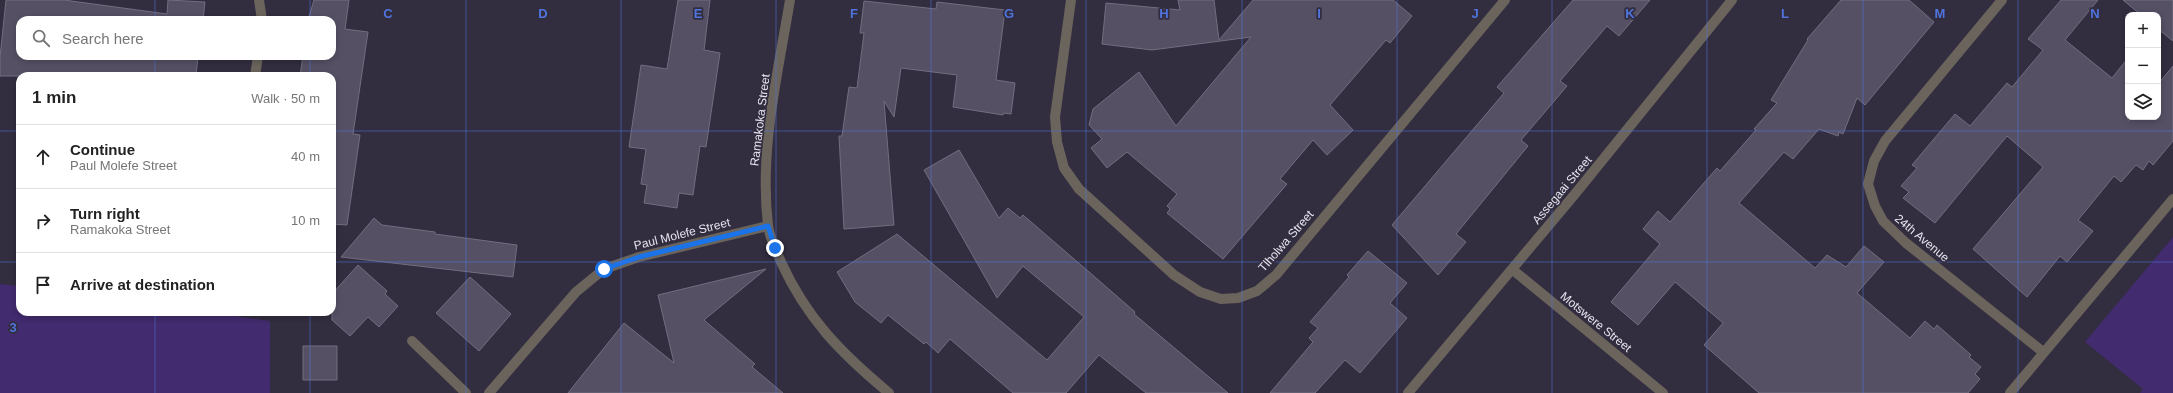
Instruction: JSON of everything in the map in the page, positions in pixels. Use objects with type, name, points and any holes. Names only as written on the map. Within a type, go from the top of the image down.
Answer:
[{"type":"street","points":[[259,0],[261,16]]},
{"type":"street","name":"Ramakoka Street","points":[[790,0],[768,138],[766,170],[768,226],[775,248],[794,290],[818,326],[844,355],[889,393]]},
{"type":"street","name":"Tlholwa Street","points":[[1071,0],[1055,117],[1057,142],[1064,168],[1079,189],[1174,275],[1200,292],[1221,299],[1238,298],[1257,291],[1276,276],[1505,0]]},
{"type":"street","name":"Assegaai Street","points":[[1408,393],[1513,270],[1732,0]]},
{"type":"street","name":"24th Avenue","points":[[2002,0],[1885,141],[1874,162],[1868,184],[1875,206],[1883,221],[1889,227],[1906,243],[2043,352]]},
{"type":"street","points":[[256,72],[257,60]]},
{"type":"street","points":[[2010,393],[2173,199]]},
{"type":"street","name":"Paul Molefe Street","points":[[489,393],[576,292],[604,269],[639,257],[768,226]]},
{"type":"street","name":"Motswere Street","points":[[1513,270],[1663,393]]},
{"type":"street","points":[[412,341],[466,393]]},
{"type":"shaded area","points":[[2173,237],[2173,393],[2140,393],[2143,389],[2085,342]]},
{"type":"shaded area","points":[[0,284],[16,286],[16,316],[235,316],[270,321],[270,393],[0,393]]},
{"type":"building","points":[[6,0],[64,0],[167,14],[168,0],[205,2],[203,16],[16,16],[16,60],[198,60],[196,72],[16,72],[16,76],[0,76],[0,57]]},
{"type":"building","points":[[314,0],[349,0],[345,29],[368,32],[353,134],[360,135],[347,225],[336,224],[336,72],[301,72],[302,60],[336,60],[336,16],[309,16]]},
{"type":"building","points":[[678,0],[710,0],[704,50],[720,53],[706,147],[700,146],[693,195],[679,193],[677,208],[644,203],[647,185],[641,184],[646,149],[629,147],[641,65],[667,69]]},
{"type":"building","points":[[1178,0],[1214,0],[1219,40],[1253,0],[1393,0],[1412,16],[1390,43],[1386,40],[1330,105],[1353,130],[1327,155],[1313,140],[1280,179],[1287,184],[1223,259],[1167,213],[1170,209],[1167,206],[1177,194],[1127,152],[1107,168],[1091,148],[1102,139],[1089,125],[1093,109],[1139,72],[1176,126],[1251,37],[1152,50],[1102,44],[1106,3],[1180,10]]},
{"type":"building","points":[[1573,0],[1650,0],[1619,36],[1607,26],[1560,81],[1567,86],[1521,140],[1528,146],[1456,234],[1466,242],[1438,275],[1392,225],[1504,93],[1497,87]]},
{"type":"building","points":[[1841,0],[1909,0],[1934,22],[1865,105],[1857,98],[1843,134],[1839,132],[1838,136],[1819,129],[1793,159],[1784,152],[1739,203],[1815,268],[1827,255],[1846,267],[1864,246],[1884,262],[1857,293],[1910,338],[1925,321],[1934,329],[1937,325],[1971,355],[1969,357],[1981,367],[1975,374],[1980,379],[1968,393],[1759,393],[1704,345],[1723,323],[1675,282],[1638,325],[1611,302],[1660,244],[1643,229],[1658,211],[1670,222],[1717,168],[1720,171],[1756,130],[1754,129],[1777,103],[1771,100],[1808,40],[1807,39]]},
{"type":"building","points":[[2061,0],[2098,0],[2065,40],[2112,78],[2125,62],[2125,120],[2128,121],[2161,120],[2161,80],[2173,66],[2173,141],[2153,165],[2149,161],[2143,170],[2136,165],[2121,182],[2114,176],[2078,220],[2093,231],[2067,262],[2060,256],[2027,297],[1973,249],[2043,167],[2007,136],[1935,223],[1903,198],[1909,192],[1901,186],[1917,168],[1912,165],[1955,114],[1970,126],[2007,83],[2012,87],[2043,50],[2028,39]]},
{"type":"building","points":[[2123,0],[2173,0],[2173,41],[2161,31],[2161,12],[2137,12]]},
{"type":"building","points":[[864,1],[936,9],[937,2],[1005,10],[996,80],[1015,83],[1011,114],[1004,113],[1003,115],[953,107],[957,75],[901,68],[894,117],[884,101],[894,225],[844,229],[839,136],[842,136],[849,87],[857,88],[864,33],[860,33]]},
{"type":"building","points":[[959,150],[999,218],[1008,208],[1020,218],[1023,215],[1135,312],[1134,314],[1228,393],[1146,393],[1099,355],[1066,393],[1013,393],[950,339],[938,353],[926,342],[924,344],[888,315],[881,323],[855,302],[837,272],[897,234],[1047,360],[1084,317],[1023,266],[997,298],[924,170]]},
{"type":"building","points":[[374,218],[382,225],[517,245],[513,277],[341,257]]},
{"type":"building","points":[[1368,251],[1407,283],[1390,303],[1407,318],[1360,373],[1345,360],[1315,393],[1270,393],[1313,342],[1309,338],[1318,328],[1310,322],[1349,277],[1347,275]]},
{"type":"building","points":[[358,265],[387,291],[385,294],[398,306],[379,327],[368,317],[350,336],[332,320],[332,316],[336,316],[336,290]]},
{"type":"building","points":[[766,269],[704,320],[755,364],[752,367],[783,393],[568,393],[624,323],[674,363],[658,295]]},
{"type":"building","points":[[470,277],[511,314],[479,351],[436,313]]},
{"type":"building","points":[[303,346],[337,346],[337,380],[303,380]]},
{"type":"route","points":[[604,269],[639,257],[768,226],[775,248]]}]
